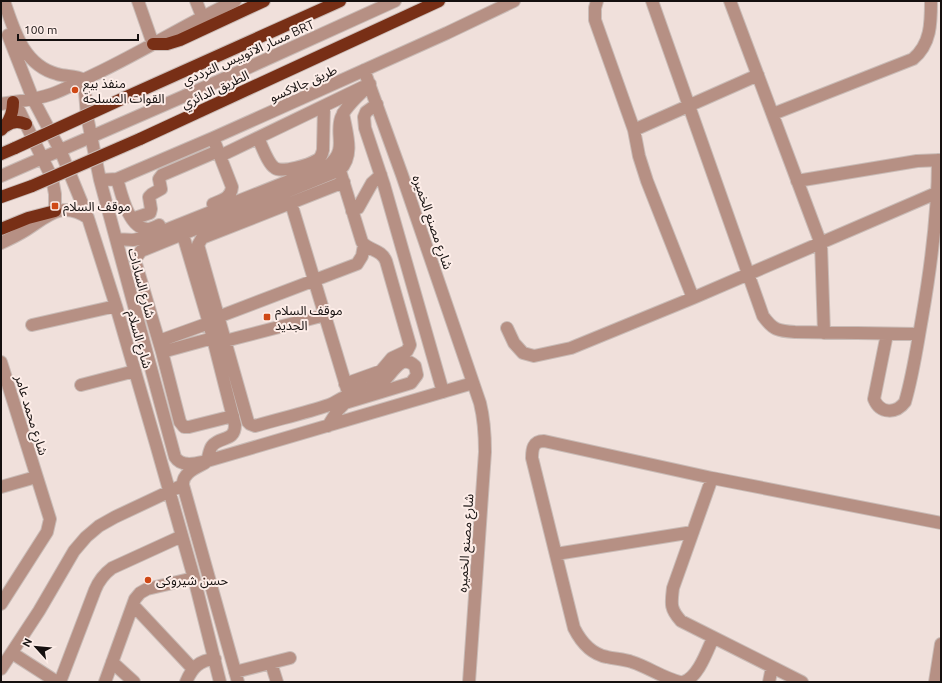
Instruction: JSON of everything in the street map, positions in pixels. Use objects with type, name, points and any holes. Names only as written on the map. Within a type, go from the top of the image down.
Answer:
[{"type":"highway","points":[[154,44],[167,44],[180,40],[264,1]]},
{"type":"highway","points":[[1,154],[340,1]]},
{"type":"highway","name":"الطريق الدائري","points":[[1,197],[32,186],[140,139],[439,1]]},
{"type":"highway","points":[[3,128],[12,112],[10,103]]},
{"type":"highway","points":[[3,128],[9,124],[18,122],[26,124]]},
{"type":"highway","points":[[1,229],[28,218],[55,212]]},
{"type":"street","points":[[4,1],[22,48],[34,61],[45,69],[57,74],[79,77],[84,80]]},
{"type":"street","points":[[138,1],[154,44]]},
{"type":"street","points":[[196,1],[202,16]]},
{"type":"street","points":[[55,212],[55,194],[52,178],[26,124],[10,103],[53,94],[84,80],[154,44],[202,16],[235,1]]},
{"type":"street","name":"مسار الاتوبيس الترددي BRT","points":[[1,176],[212,84],[395,1]]},
{"type":"street","name":"طريق جالاكسو","points":[[100,180],[117,179],[214,138],[514,1]]},
{"type":"street","points":[[597,1],[595,8],[595,20],[634,130],[639,156],[647,181],[694,298]]},
{"type":"street","points":[[652,1],[763,316],[771,326],[781,331],[919,334]]},
{"type":"street","points":[[730,1],[821,244],[824,333]]},
{"type":"street","points":[[773,114],[913,59],[920,53],[926,44],[929,31],[931,1]]},
{"type":"street","name":"شارع السلام","points":[[1,15],[33,99],[61,152],[88,218],[142,394],[194,578],[220,682]]},
{"type":"street","name":"شارع مصنع الخميره","points":[[364,70],[473,383],[484,419],[486,435],[469,682]]},
{"type":"street","points":[[634,130],[758,74]]},
{"type":"street","name":"شارع السادات","points":[[84,80],[87,116],[100,180],[176,459],[186,464],[207,462]]},
{"type":"street","points":[[116,239],[133,240],[148,237],[329,165],[335,160],[340,148],[342,116],[370,84]]},
{"type":"street","points":[[132,219],[151,212],[149,197],[161,188],[159,179],[162,174],[258,138],[370,84]]},
{"type":"street","points":[[352,103],[358,119],[364,122]]},
{"type":"street","points":[[377,104],[366,112],[364,122],[381,175],[443,392]]},
{"type":"street","points":[[258,138],[270,163],[279,170],[286,170],[316,161],[319,159],[323,150],[324,106]]},
{"type":"street","points":[[324,121],[342,116]]},
{"type":"street","points":[[233,416],[189,427],[182,426],[179,420],[160,346],[136,264],[136,258],[141,251],[340,170],[347,160],[349,151],[342,116]]},
{"type":"street","points":[[117,179],[126,208],[132,219],[142,228],[150,229],[228,197],[232,188],[214,138]]},
{"type":"street","points":[[797,181],[918,161],[939,160],[940,192],[932,263],[905,402],[901,407],[894,410],[883,410],[877,406],[874,399],[887,334]]},
{"type":"street","points":[[279,170],[282,184]]},
{"type":"street","points":[[340,170],[360,238],[364,245],[370,249],[380,252],[385,258],[410,345],[407,351],[397,355],[389,361],[380,372],[344,388]]},
{"type":"street","points":[[354,215],[362,212],[371,193],[370,186],[381,175]]},
{"type":"street","points":[[207,462],[212,446],[216,442],[228,438],[233,434],[235,428],[219,340],[198,248],[199,242],[202,238],[344,182]]},
{"type":"street","points":[[507,328],[514,343],[523,353],[534,356],[571,348],[694,298],[940,192]]},
{"type":"street","points":[[291,203],[325,315],[344,388]]},
{"type":"street","points":[[1,242],[55,212],[72,210],[81,213],[88,218]]},
{"type":"street","points":[[182,235],[214,320]]},
{"type":"street","points":[[160,346],[214,320],[314,279],[357,264],[362,256],[364,245]]},
{"type":"street","points":[[32,325],[116,306]]},
{"type":"street","points":[[160,346],[219,340],[325,315]]},
{"type":"street","points":[[219,340],[248,422],[252,426],[330,405],[369,385]]},
{"type":"street","points":[[328,426],[338,410],[345,404],[411,383],[417,375],[414,366],[409,361],[405,361],[399,363],[390,376],[383,382],[344,388]]},
{"type":"street","name":"شارع محمد عامر","points":[[1,362],[6,395],[50,519],[47,532],[3,596]]},
{"type":"street","points":[[81,385],[135,371]]},
{"type":"street","points":[[290,658],[271,662],[237,677],[183,485],[183,479],[186,475],[207,462],[473,383]]},
{"type":"street","points":[[142,394],[148,402],[163,414]]},
{"type":"street","points":[[680,682],[631,662],[605,657],[587,647],[580,639],[574,628],[532,458],[533,446],[537,442],[544,441],[712,478],[941,523]]},
{"type":"street","points":[[1,487],[36,477]]},
{"type":"street","points":[[712,478],[673,588],[671,603],[674,613],[681,621],[802,682]]},
{"type":"street","points":[[2,666],[12,653],[74,551],[86,537],[99,526],[115,517],[169,490],[183,485]]},
{"type":"street","points":[[556,554],[693,532]]},
{"type":"street","points":[[60,682],[98,581],[112,568],[182,536]]},
{"type":"street","points":[[105,682],[135,599],[140,593],[147,589],[194,578]]},
{"type":"street","points":[[133,605],[193,669]]},
{"type":"street","points":[[683,682],[689,681],[695,674],[713,638]]},
{"type":"street","points":[[935,682],[941,644]]},
{"type":"street","points":[[12,653],[56,682]]},
{"type":"street","points":[[186,682],[193,669],[199,663],[206,660],[215,659]]},
{"type":"street","points":[[112,662],[134,682]]},
{"type":"street","points":[[271,662],[277,682]]},
{"type":"street","points":[[769,682],[772,667]]},
{"type":"place","name":"منفذ بيع القوات المسلحة","points":[[75,90]]},
{"type":"place","name":"موقف السلام","points":[[55,206]]},
{"type":"place","name":"موقف السلام الجديد","points":[[267,317]]},
{"type":"place","name":"حسن شيروكى","points":[[148,580]]}]
